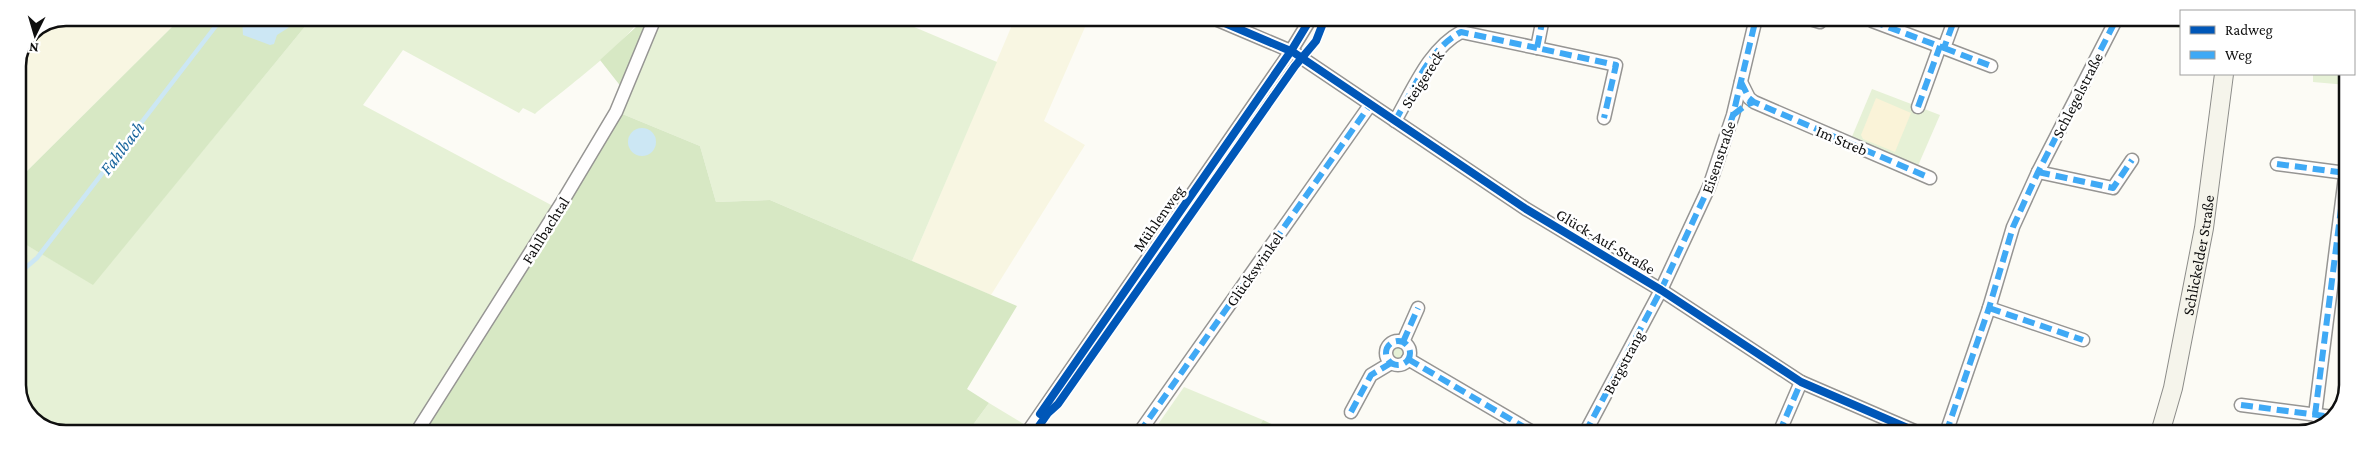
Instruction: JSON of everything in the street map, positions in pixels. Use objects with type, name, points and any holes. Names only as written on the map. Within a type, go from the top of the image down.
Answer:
[{"type":"main road","name":"Schlickelder Straße","points":[[2163,425],[2173,388],[2204,228],[2224,75]]},
{"type":"street","name":"Fahlbachtal","points":[[422,424],[561,204],[616,112],[652,26]]},
{"type":"street","name":"Glück-Auf-Straße","points":[[1233,27],[1291,51],[1526,209],[1661,290],[1801,382],[1900,425]]},
{"type":"street","name":"Mühlenweg","points":[[1033,424],[1291,51],[1306,27]]},
{"type":"street","points":[[1537,48],[1541,27]]},
{"type":"street","name":"Eisenstraße","points":[[1661,290],[1709,187],[1733,115],[1754,27]]},
{"type":"street","points":[[1888,27],[1991,66]]},
{"type":"street","points":[[1918,107],[1951,27]]},
{"type":"street","name":"Schlegelstraße","points":[[1949,425],[1989,308],[2014,227],[2038,172],[2113,27]]},
{"type":"street","name":"Steigereck","points":[[1395,121],[1427,64],[1449,38],[1461,32],[1616,65],[1604,118]]},
{"type":"street","points":[[1741,82],[1749,98],[1754,102]]},
{"type":"street","points":[[1733,115],[1746,105],[1754,102]]},
{"type":"street","name":"Im Streb","points":[[1754,102],[1930,178]]},
{"type":"street","name":"Glückswinkel","points":[[1145,424],[1370,105]]},
{"type":"street","points":[[2038,172],[2112,188],[2132,160]]},
{"type":"street","points":[[2277,164],[2339,167]]},
{"type":"street","points":[[2315,415],[2338,227]]},
{"type":"street","name":"Bergstrang","points":[[1589,425],[1661,290]]},
{"type":"street","points":[[1403,342],[1418,308]]},
{"type":"street","points":[[1989,308],[2083,340]]},
{"type":"street","points":[[1391,363],[1387,356],[1388,346],[1395,342],[1403,342]]},
{"type":"street","points":[[1351,412],[1370,375],[1391,363],[1402,364],[1408,359],[1410,351],[1403,342]]},
{"type":"street","points":[[1408,359],[1520,425]]},
{"type":"street","points":[[1783,425],[1801,382]]},
{"type":"street","points":[[2241,405],[2323,416]]},
{"type":"shaded area","points":[[66,26],[173,26],[26,172],[26,66],[29,51],[38,38],[51,29]]},
{"type":"shaded area","points":[[1011,26],[1085,26],[1044,121],[1085,145],[991,295],[912,261]]},
{"type":"green space","points":[[173,26],[305,26],[93,285],[26,245],[26,172]]},
{"type":"green space","points":[[305,26],[634,26],[592,68],[535,114],[523,108],[519,113],[403,50],[363,105],[553,206],[416,424],[61,424],[48,421],[30,403],[26,388],[26,245],[93,284]]},
{"type":"green space","points":[[647,26],[622,88],[600,60],[636,27]]},
{"type":"green space","points":[[654,26],[913,26],[997,62],[912,261],[770,200],[716,202],[700,146],[620,113]]},
{"type":"green space","points":[[2313,75],[2339,75],[2339,84],[2313,82]]},
{"type":"green space","points":[[1872,89],[1940,115],[1917,168],[1851,139]]},
{"type":"green space","points":[[620,113],[700,146],[716,202],[770,200],[1017,306],[967,389],[989,403],[973,424],[426,424]]},
{"type":"green space","points":[[1395,346],[1401,346],[1405,353],[1401,360],[1395,360],[1391,356],[1391,350]]},
{"type":"green space","points":[[1184,387],[1263,420],[1260,425],[1158,424]]},
{"type":"green space","points":[[989,403],[1024,424],[973,424]]},
{"type":"green space","points":[[1263,420],[1272,425],[1260,425]]},
{"type":"sand","points":[[1876,98],[1911,113],[1895,152],[1863,139],[1861,135]]},
{"type":"water","points":[[242,26],[289,26],[277,35],[274,44],[270,45],[243,35]]},
{"type":"water","points":[[642,128],[652,132],[656,142],[652,152],[642,156],[632,152],[628,142],[632,132]]},
{"type":"waterway","name":"Fahlbach","points":[[26,267],[37,258],[216,26]]},
{"type":"marked path","points":[[1541,27],[1537,48],[1616,65],[1604,118]]},
{"type":"marked path","points":[[1589,425],[1661,290],[1709,187],[1733,115],[1754,27]]},
{"type":"marked path","points":[[1888,27],[1944,48],[1952,27]]},
{"type":"marked path","points":[[1949,425],[1989,308],[2013,227],[2038,172],[2112,27]]},
{"type":"marked path","points":[[1395,121],[1431,59],[1450,39],[1461,32],[1537,48]]},
{"type":"marked path","points":[[1918,107],[1940,46]]},
{"type":"marked path","points":[[1944,48],[1991,66]]},
{"type":"marked path","points":[[1741,82],[1749,98],[1754,102],[1930,178]]},
{"type":"marked path","points":[[1733,115],[1746,105],[1754,102]]},
{"type":"marked path","points":[[1145,424],[1370,105]]},
{"type":"marked path","points":[[2038,172],[2113,188],[2132,160]]},
{"type":"marked path","points":[[2277,164],[2339,172]]},
{"type":"marked path","points":[[2315,415],[2338,229]]},
{"type":"marked path","points":[[1403,342],[1418,308]]},
{"type":"marked path","points":[[1989,308],[2083,340]]},
{"type":"marked path","points":[[1398,341],[1406,345],[1410,353],[1406,361],[1398,365],[1390,361],[1386,353],[1390,345],[1398,341]]},
{"type":"marked path","points":[[1408,359],[1520,425]]},
{"type":"marked path","points":[[1351,412],[1371,375],[1391,363]]},
{"type":"marked path","points":[[1783,425],[1801,382]]},
{"type":"marked path","points":[[2241,405],[2324,416]]},
{"type":"cycle path","points":[[1233,27],[1293,52],[1526,209],[1661,290],[1801,382],[1900,425]]},
{"type":"cycle path","points":[[1040,414],[1291,51],[1306,27]]},
{"type":"cycle path","points":[[1040,424],[1048,413],[1058,404],[1295,66],[1316,41],[1322,27]]}]
